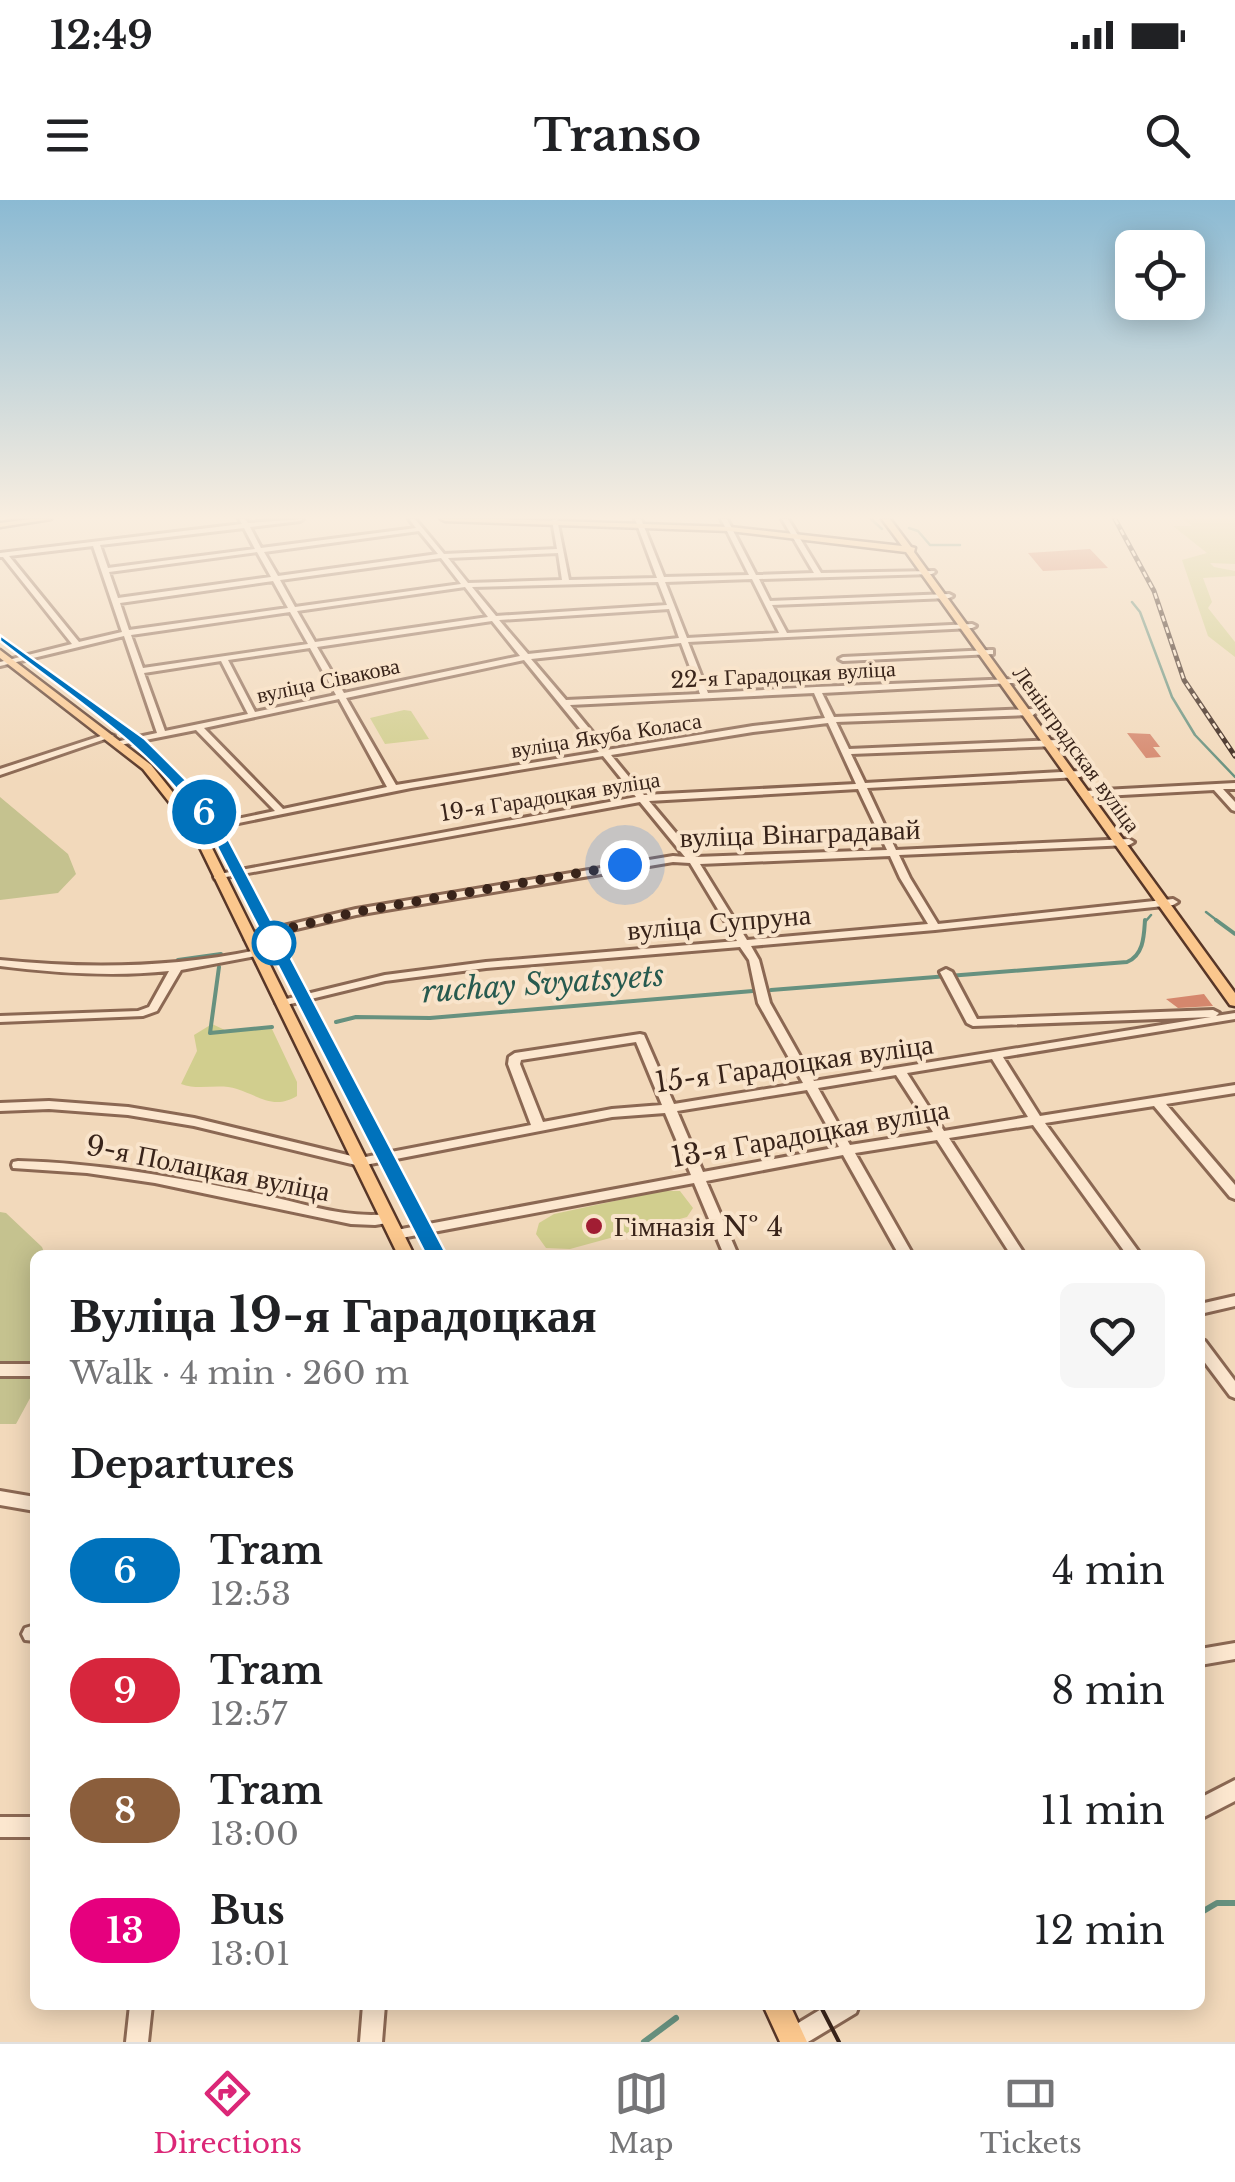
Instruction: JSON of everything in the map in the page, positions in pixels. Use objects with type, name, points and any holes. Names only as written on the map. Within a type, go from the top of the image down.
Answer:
[{"type":"main road","name":"Ленінградская вуліца","points":[[953,605],[1168,902],[1235,1002]]},
{"type":"main road","points":[[4,659],[157,776],[197,830],[404,1250]]},
{"type":"main road","name":"Ленінградская вуліца","points":[[1168,902],[1235,985]]},
{"type":"main road","points":[[778,2010],[793,2040]]},
{"type":"street","points":[[44,605],[76,644]]},
{"type":"street","points":[[117,605],[161,733]]},
{"type":"street","points":[[288,605],[393,789]]},
{"type":"street","points":[[4,659],[126,633],[313,605]]},
{"type":"street","points":[[483,605],[693,860],[744,942],[764,1003],[903,1250]]},
{"type":"street","points":[[671,605],[705,696]]},
{"type":"street","points":[[769,605],[784,635]]},
{"type":"street","points":[[140,670],[494,618],[672,608]]},
{"type":"street","name":"вуліца Сівакова","points":[[0,772],[114,740],[525,657],[686,640],[968,626]]},
{"type":"street","points":[[843,659],[986,652]]},
{"type":"street","points":[[223,658],[252,714]]},
{"type":"street","name":"22-я Гарадоцкая вуліца","points":[[564,703],[1007,681]]},
{"type":"street","points":[[816,689],[844,752],[935,927]]},
{"type":"street","name":"вуліца Якуба Коласа","points":[[197,830],[393,789],[605,752],[831,720],[1030,712]]},
{"type":"street","points":[[198,726],[280,811]]},
{"type":"street","points":[[844,752],[1052,743]]},
{"type":"street","name":"19-я Гарадоцкая вуліца","points":[[219,877],[644,798],[1075,775]]},
{"type":"street","points":[[1090,794],[1235,786]]},
{"type":"street","points":[[1216,788],[1235,808]]},
{"type":"street","name":"вуліца Вінаградавай","points":[[249,937],[356,912],[625,865],[1124,842]]},
{"type":"street","name":"вуліца Супруна","points":[[282,1004],[385,978],[1168,902]]},
{"type":"street","points":[[0,963],[60,970],[177,966],[256,953]]},
{"type":"street","points":[[0,1019],[139,1014],[154,1009],[177,966]]},
{"type":"street","name":"15-я Гарадоцкая вуліца","points":[[947,976],[972,1023],[1235,1014]]},
{"type":"street","name":"15-я Гарадоцкая вуліца","points":[[360,1162],[612,1113],[671,1108],[998,1058],[1235,1014]]},
{"type":"street","points":[[538,1126],[514,1064],[515,1057],[640,1038],[729,1250]]},
{"type":"street","points":[[998,1058],[1035,1118],[1130,1250]]},
{"type":"street","points":[[900,1072],[1015,1250]]},
{"type":"street","name":"13-я Гарадоцкая вуліца","points":[[392,1227],[698,1180],[1035,1118],[1235,1089]]},
{"type":"street","points":[[1156,1100],[1235,1194]]},
{"type":"street","points":[[0,1107],[49,1105],[128,1111],[194,1122],[360,1162]]},
{"type":"street","name":"9-я Полацкая вуліца","points":[[18,1166],[88,1169],[392,1227]]},
{"type":"street","points":[[1205,1308],[1235,1301]]},
{"type":"street","points":[[1205,1352],[1235,1392]]},
{"type":"street","points":[[0,1370],[30,1370]]},
{"type":"street","points":[[0,1498],[30,1503]]},
{"type":"street","points":[[1205,1656],[1235,1651]]},
{"type":"street","points":[[1205,1806],[1235,1790]]},
{"type":"street","points":[[0,1827],[30,1827]]},
{"type":"street","points":[[137,2042],[140,2010]]},
{"type":"street","points":[[371,2042],[374,2010]]},
{"type":"street","points":[[793,2040],[840,2010]]},
{"type":"shaded area","points":[[1197,605],[1210,605],[1208,608],[1235,642],[1235,657],[1208,636]]},
{"type":"shaded area","points":[[411,711],[429,739],[385,744],[370,718]]},
{"type":"shaded area","points":[[0,797],[68,854],[76,874],[58,893],[0,900]]},
{"type":"shaded area","points":[[212,1024],[227,1031],[272,1029],[297,1082],[297,1096],[274,1102],[230,1087],[181,1084],[197,1051],[194,1035]]},
{"type":"shaded area","points":[[661,1191],[680,1191],[693,1208],[687,1217],[570,1249],[546,1248],[536,1234],[539,1223],[554,1214]]},
{"type":"shaded area","points":[[0,1212],[6,1213],[43,1250],[30,1250],[30,1398],[16,1424],[0,1424]]},
{"type":"building","points":[[1127,733],[1150,734],[1160,747],[1153,747],[1161,757],[1146,758]]},
{"type":"building","points":[[1204,994],[1213,1006],[1178,1008],[1166,999]]},
{"type":"waterway","points":[[1134,605],[1172,697],[1195,735],[1235,777]]},
{"type":"waterway","name":"ruchay Svyatsyets","points":[[1206,912],[1219,922]]},
{"type":"waterway","name":"ruchay Svyatsyets","points":[[1145,922],[1151,915]]},
{"type":"waterway","name":"ruchay Svyatsyets","points":[[771,990],[1127,962],[1140,950],[1145,920]]},
{"type":"waterway","name":"ruchay Svyatsyets","points":[[1216,920],[1235,934]]},
{"type":"waterway","points":[[178,960],[221,954]]},
{"type":"waterway","name":"ruchay Svyatsyets","points":[[219,967],[210,1033],[272,1027]]},
{"type":"waterway","name":"ruchay Svyatsyets","points":[[336,1022],[356,1017],[430,1018],[753,991]]},
{"type":"waterway","points":[[1205,1910],[1217,1903],[1235,1903]]},
{"type":"waterway","points":[[644,2042],[676,2018]]},
{"type":"tram line","points":[[0,638],[145,750],[218,833],[434,1250]]},
{"type":"tram line","name":"6","points":[[0,638],[59,678],[140,742],[194,796],[218,833],[434,1250]]},
{"type":"tram line","points":[[823,2010],[839,2042]]},
{"type":"railway","points":[[1159,605],[1184,680],[1235,756]]},
{"type":"place","name":"Гімназія № 4","points":[[594,1226]]},
{"type":"route","points":[[274,943],[269,933],[356,912],[625,865]]}]
